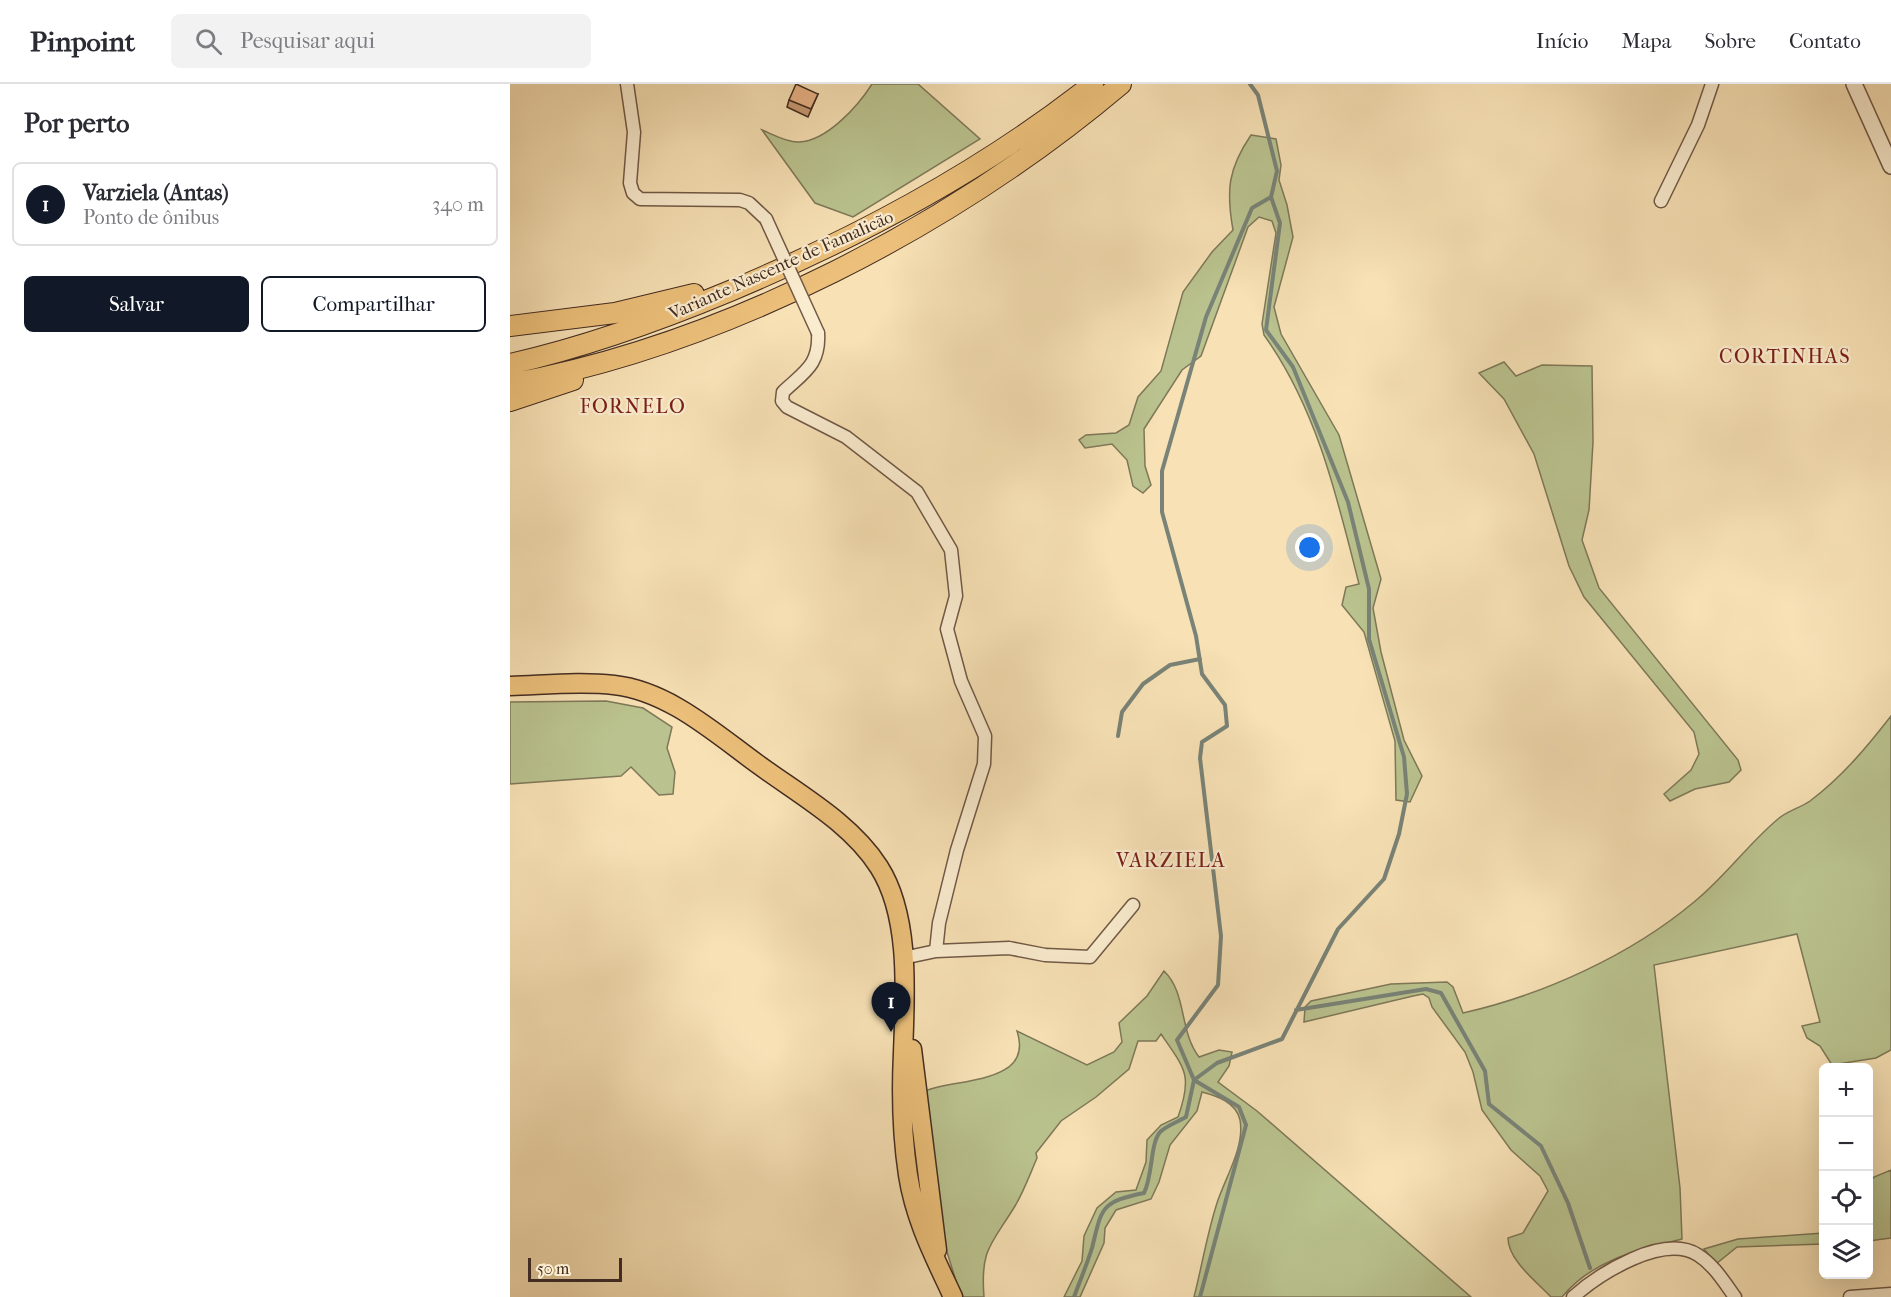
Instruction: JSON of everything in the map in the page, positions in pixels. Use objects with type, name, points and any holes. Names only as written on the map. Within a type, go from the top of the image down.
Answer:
[{"type":"highway","name":"Variante Nascente de Famalicão","points":[[510,364],[602,340],[769,274],[893,215],[1008,147],[1093,84]]},
{"type":"highway","name":"Variante Nascente de Famalicão","points":[[510,384],[584,366],[670,340],[796,289],[911,230],[1010,169],[1121,84]]},
{"type":"highway","points":[[510,326],[615,313],[769,274]]},
{"type":"highway","points":[[510,402],[603,370],[670,340]]},
{"type":"main road","points":[[510,686],[589,683],[635,689],[672,705],[841,825],[869,853],[890,890],[903,958],[906,1017],[903,1068],[908,1175],[921,1229],[953,1297]]},
{"type":"street","points":[[627,84],[634,132],[630,183],[633,193],[640,199],[740,200],[749,203],[766,219],[818,333],[819,347],[814,363],[783,392],[782,401],[808,418],[846,437],[917,492],[951,550],[956,596],[947,628],[961,681],[985,736],[984,764],[957,850],[939,923],[936,951]]},
{"type":"street","points":[[1661,201],[1698,125],[1712,84]]},
{"type":"street","points":[[1854,84],[1891,166]]},
{"type":"street","points":[[903,958],[936,951],[1009,948],[1045,955],[1090,957],[1133,905]]},
{"type":"street","points":[[1573,1297],[1621,1263],[1676,1249],[1690,1251],[1706,1262],[1735,1297]]},
{"type":"street","points":[[1850,1297],[1891,1294]]},
{"type":"green space","points":[[872,84],[918,84],[980,139],[853,217],[815,203],[762,130],[780,138],[799,142],[820,136],[850,112]]},
{"type":"green space","points":[[1251,135],[1276,139],[1281,165],[1279,180],[1287,205],[1293,237],[1274,307],[1281,334],[1339,435],[1381,579],[1373,608],[1381,652],[1404,740],[1422,776],[1410,802],[1396,800],[1395,741],[1364,632],[1342,605],[1346,587],[1359,584],[1333,486],[1312,423],[1282,363],[1264,335],[1262,324],[1276,233],[1272,221],[1259,217],[1248,227],[1201,356],[1182,370],[1144,429],[1145,466],[1151,485],[1143,493],[1133,486],[1127,460],[1112,444],[1085,448],[1079,440],[1086,435],[1116,433],[1129,425],[1138,397],[1161,371],[1183,292],[1212,252],[1233,230],[1230,191],[1233,169]]},
{"type":"green space","points":[[1504,362],[1516,376],[1542,365],[1592,366],[1593,442],[1589,510],[1582,540],[1599,588],[1738,760],[1741,770],[1729,782],[1695,789],[1670,801],[1664,794],[1691,770],[1699,754],[1694,732],[1584,597],[1569,566],[1534,454],[1504,399],[1479,373]]},
{"type":"green space","points":[[606,701],[643,708],[672,727],[667,748],[675,772],[673,794],[659,795],[631,767],[621,776],[510,784],[510,702]]},
{"type":"green space","points":[[1891,716],[1891,1050],[1876,1058],[1831,1063],[1820,1046],[1807,1038],[1802,1026],[1820,1022],[1797,934],[1654,965],[1680,1188],[1682,1239],[1617,1258],[1587,1274],[1562,1297],[1551,1297],[1518,1262],[1509,1246],[1508,1238],[1523,1233],[1548,1191],[1540,1176],[1511,1150],[1482,1110],[1473,1072],[1465,1052],[1432,1007],[1429,998],[1423,994],[1304,1022],[1305,1007],[1311,1001],[1391,984],[1447,982],[1453,987],[1463,1013],[1524,996],[1585,971],[1643,939],[1694,902],[1778,819],[1810,801],[1833,782]]},
{"type":"green space","points":[[1164,971],[1176,990],[1188,1036],[1199,1057],[1219,1050],[1232,1052],[1229,1066],[1218,1082],[1257,1111],[1471,1297],[1194,1297],[1213,1215],[1237,1152],[1241,1130],[1238,1114],[1230,1104],[1202,1092],[1197,1111],[1170,1145],[1159,1182],[1151,1199],[1116,1210],[1105,1228],[1104,1243],[1080,1297],[1064,1297],[1082,1261],[1084,1236],[1097,1208],[1116,1192],[1136,1190],[1146,1162],[1147,1140],[1161,1125],[1178,1117],[1186,1082],[1181,1065],[1161,1034],[1156,1041],[1138,1041],[1129,1069],[1096,1097],[1061,1121],[1036,1153],[1037,1158],[1015,1206],[989,1247],[984,1267],[984,1297],[961,1297],[938,1223],[925,1091],[972,1081],[1004,1070],[1014,1061],[1019,1049],[1017,1031],[1087,1065],[1114,1052],[1122,1042],[1119,1023],[1147,996]]},
{"type":"green space","points":[[1891,1170],[1891,1238],[1873,1240],[1873,1178]]},
{"type":"green space","points":[[1819,1233],[1819,1244],[1737,1247],[1716,1264],[1704,1249],[1738,1239]]},
{"type":"building","points":[[796,84],[818,94],[811,109],[789,100]]},
{"type":"waterway","points":[[1074,1297],[1101,1215],[1111,1204],[1144,1193],[1157,1137],[1160,1132],[1186,1117],[1194,1080],[1177,1040],[1218,985],[1221,936],[1200,758],[1202,742],[1227,726],[1225,705],[1202,674],[1196,636],[1162,512],[1162,471],[1206,317],[1252,208],[1271,197],[1277,171],[1258,95],[1250,84]]},
{"type":"waterway","points":[[1200,1297],[1246,1125],[1239,1107],[1194,1080],[1217,1063],[1282,1039],[1338,929],[1384,879],[1399,834],[1407,794],[1404,757],[1369,639],[1369,589],[1348,502],[1293,367],[1266,330],[1280,223],[1271,197]]},
{"type":"waterway","points":[[1118,736],[1122,712],[1143,684],[1170,665],[1200,659]]},
{"type":"waterway","points":[[1296,1010],[1426,989],[1441,993],[1485,1071],[1489,1104],[1541,1146],[1568,1203],[1590,1268]]},
{"type":"place","name":"Varziela (Antas)","points":[[891,1032]]},
{"type":"district","name":"CORTINHAS","points":[[1785,356]]},
{"type":"district","name":"FORNELO","points":[[633,406]]},
{"type":"district","name":"VARZIELA","points":[[1171,860]]}]
